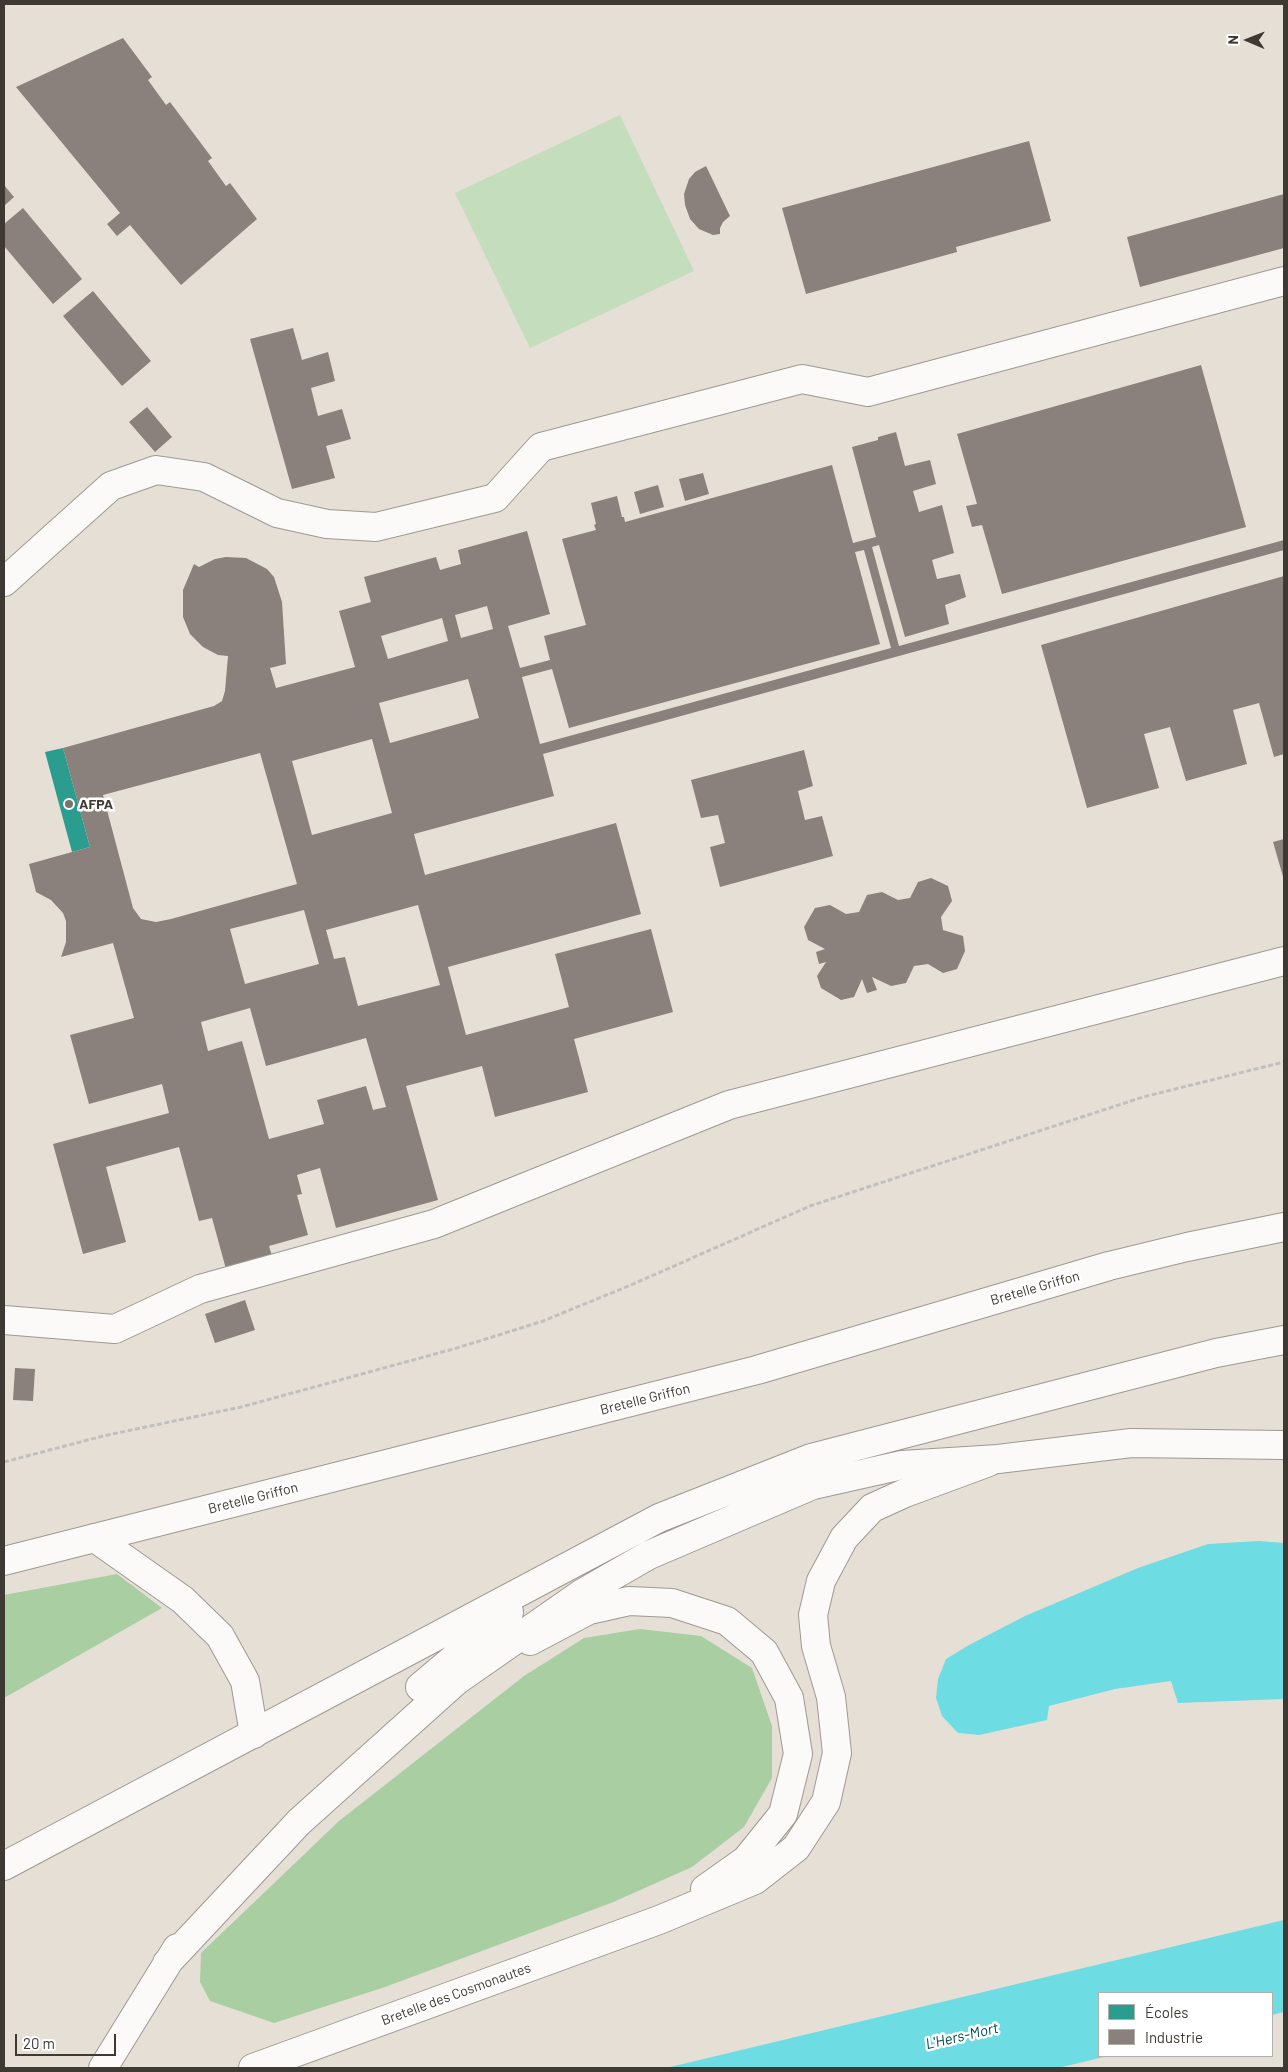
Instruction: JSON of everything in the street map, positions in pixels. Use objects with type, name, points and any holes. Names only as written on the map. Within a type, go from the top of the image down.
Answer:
[{"type":"main road","points":[[4,582],[111,486],[156,470],[204,477],[277,513],[327,524],[376,527],[495,498],[541,447],[802,379],[868,392],[1284,281]]},
{"type":"main road","points":[[4,1320],[115,1329],[200,1289],[434,1224],[729,1106],[1284,961]]},
{"type":"main road","name":"Bretelle Griffon","points":[[4,1561],[757,1370],[1109,1266],[1187,1247],[1284,1227]]},
{"type":"main road","points":[[4,1866],[659,1518],[811,1458],[1216,1353],[1284,1340]]},
{"type":"main road","points":[[167,1963],[298,1822],[456,1681],[581,1594],[649,1555],[813,1485],[902,1465],[998,1459],[1131,1443],[1284,1445]]},
{"type":"main road","name":"Bretelle des Cosmonautes","points":[[253,2068],[659,1920],[754,1880],[796,1848],[826,1802],[837,1753],[831,1698],[816,1646],[813,1615],[820,1581],[844,1538],[872,1508],[905,1493],[998,1459]]},
{"type":"main road","points":[[95,1538],[183,1600],[220,1636],[245,1681],[254,1734]]},
{"type":"main road","points":[[103,2068],[202,1906],[261,1839],[346,1755],[441,1668],[554,1575]]},
{"type":"main road","name":"Bretelle des Cosmonautes","points":[[456,1681],[589,1610],[629,1602],[672,1603],[727,1621],[764,1652],[789,1698],[798,1754],[783,1814],[746,1860],[659,1920]]},
{"type":"path","points":[[4,1462],[103,1436],[250,1404],[448,1350],[542,1321],[631,1285],[810,1206],[1143,1097],[1284,1062]]},
{"type":"green space","points":[[620,115],[694,271],[530,348],[455,193]]},
{"type":"green space","points":[[117,1574],[162,1608],[4,1698],[4,1595]]},
{"type":"green space","points":[[640,1629],[701,1636],[752,1668],[772,1726],[772,1778],[744,1827],[692,1867],[611,1903],[385,1987],[274,2023],[210,2001],[200,1982],[201,1953],[339,1821],[524,1676],[584,1638]]},
{"type":"water","points":[[1259,1541],[1284,1543],[1284,1699],[1178,1703],[1171,1681],[1115,1689],[1049,1706],[1047,1720],[979,1735],[958,1733],[942,1716],[936,1698],[938,1679],[946,1659],[969,1645],[1025,1616],[1138,1568],[1208,1544]]},
{"type":"water","name":"L'Hers-Mort","points":[[1284,1920],[1284,2012],[1273,2015],[1273,1992],[1098,1992],[1098,2057],[1104,2057],[1058,2068],[666,2068]]},
{"type":"building: Écoles","points":[[63,748],[90,847],[72,852],[45,752]]},
{"type":"building: Industrie","points":[[123,38],[152,77],[148,80],[166,105],[170,102],[212,158],[208,161],[226,186],[230,183],[257,219],[181,285],[130,225],[117,236],[107,224],[120,213],[16,87]]},
{"type":"building: Industrie","points":[[1029,141],[1051,221],[956,247],[957,252],[806,294],[782,208]]},
{"type":"building: Industrie","points":[[706,166],[730,216],[723,222],[720,234],[713,235],[699,229],[690,219],[685,205],[684,194],[689,179],[695,172]]},
{"type":"building: Industrie","points":[[4,185],[14,197],[4,206]]},
{"type":"building: Industrie","points":[[1284,194],[1284,248],[1140,287],[1127,237]]},
{"type":"building: Industrie","points":[[23,208],[82,279],[53,304],[4,246],[4,224]]},
{"type":"building: Industrie","points":[[93,291],[151,361],[122,386],[63,316]]},
{"type":"building: Industrie","points":[[293,328],[302,360],[328,352],[335,381],[311,388],[318,416],[342,409],[351,439],[326,446],[335,478],[292,489],[250,339]]},
{"type":"building: Industrie","points":[[1201,365],[1246,527],[1002,594],[982,525],[972,527],[966,506],[977,504],[957,434]]},
{"type":"building: Industrie","points":[[147,407],[172,437],[155,452],[129,422]]},
{"type":"building: Industrie","points":[[896,432],[905,466],[930,460],[936,484],[913,491],[919,512],[942,505],[954,553],[932,560],[937,579],[960,574],[966,597],[945,605],[949,624],[905,637],[879,545],[872,547],[899,646],[1284,540],[1284,550],[543,754],[554,796],[414,834],[425,875],[616,823],[641,914],[448,967],[466,1035],[569,1007],[555,954],[651,929],[673,1012],[574,1039],[588,1092],[495,1117],[482,1066],[406,1086],[438,1200],[336,1228],[320,1168],[297,1175],[302,1194],[297,1195],[308,1235],[269,1246],[272,1256],[226,1269],[212,1218],[199,1221],[179,1147],[106,1167],[126,1242],[83,1254],[53,1144],[169,1113],[162,1084],[89,1104],[70,1035],[134,1018],[113,943],[61,957],[66,942],[66,921],[63,913],[51,900],[36,892],[29,864],[90,847],[63,748],[214,706],[222,701],[225,691],[228,656],[218,655],[203,647],[190,634],[183,617],[183,590],[194,564],[199,567],[215,559],[226,557],[246,558],[267,569],[274,577],[282,602],[286,664],[270,668],[276,688],[355,667],[339,611],[371,602],[364,577],[436,557],[440,570],[461,564],[458,550],[527,531],[550,614],[508,626],[520,668],[550,660],[544,636],[586,625],[562,539],[596,530],[591,503],[617,496],[625,522],[832,465],[853,543],[876,537],[852,447],[878,440],[878,437]],"holes":[[[864,550],[891,648],[540,744],[522,677],[552,669],[569,728],[880,644],[855,552]],[[487,606],[493,629],[461,638],[455,615]],[[442,618],[448,641],[388,659],[381,636]],[[468,679],[479,718],[390,743],[379,703]],[[372,739],[392,813],[312,835],[292,761]],[[260,753],[297,884],[156,922],[141,919],[133,908],[103,795]],[[418,905],[440,985],[358,1006],[345,957],[334,959],[326,930]],[[304,910],[319,964],[245,984],[230,929]],[[250,1008],[266,1066],[366,1038],[386,1107],[373,1110],[366,1086],[317,1100],[324,1124],[269,1139],[242,1041],[208,1051],[201,1022]]]},
{"type":"building: Industrie","points":[[703,473],[709,494],[685,501],[679,479]]},
{"type":"building: Industrie","points":[[658,485],[664,507],[640,514],[634,492]]},
{"type":"building: Industrie","points":[[1284,576],[1284,754],[1274,757],[1259,703],[1233,710],[1247,764],[1186,781],[1170,727],[1144,734],[1159,788],[1087,808],[1041,645]]},
{"type":"building: Industrie","points":[[804,750],[813,786],[798,791],[805,820],[822,816],[833,856],[720,887],[710,847],[725,843],[718,815],[701,818],[691,780]]},
{"type":"building: Industrie","points":[[1284,839],[1284,880],[1273,842]]},
{"type":"building: Industrie","points":[[931,878],[948,886],[952,901],[941,917],[943,930],[963,936],[965,951],[957,969],[943,973],[928,964],[914,966],[906,983],[891,986],[872,977],[877,990],[867,993],[862,979],[854,997],[841,1000],[821,988],[817,976],[826,962],[819,964],[816,952],[825,949],[808,940],[804,927],[815,908],[830,905],[846,914],[859,912],[867,895],[882,892],[898,900],[910,898],[918,882]]},
{"type":"building: Industrie","points":[[245,1300],[255,1330],[215,1343],[205,1314]]},
{"type":"building: Industrie","points":[[15,1368],[35,1369],[33,1401],[13,1400]]},
{"type":"place","name":"AFPA","points":[[69,804]]}]
